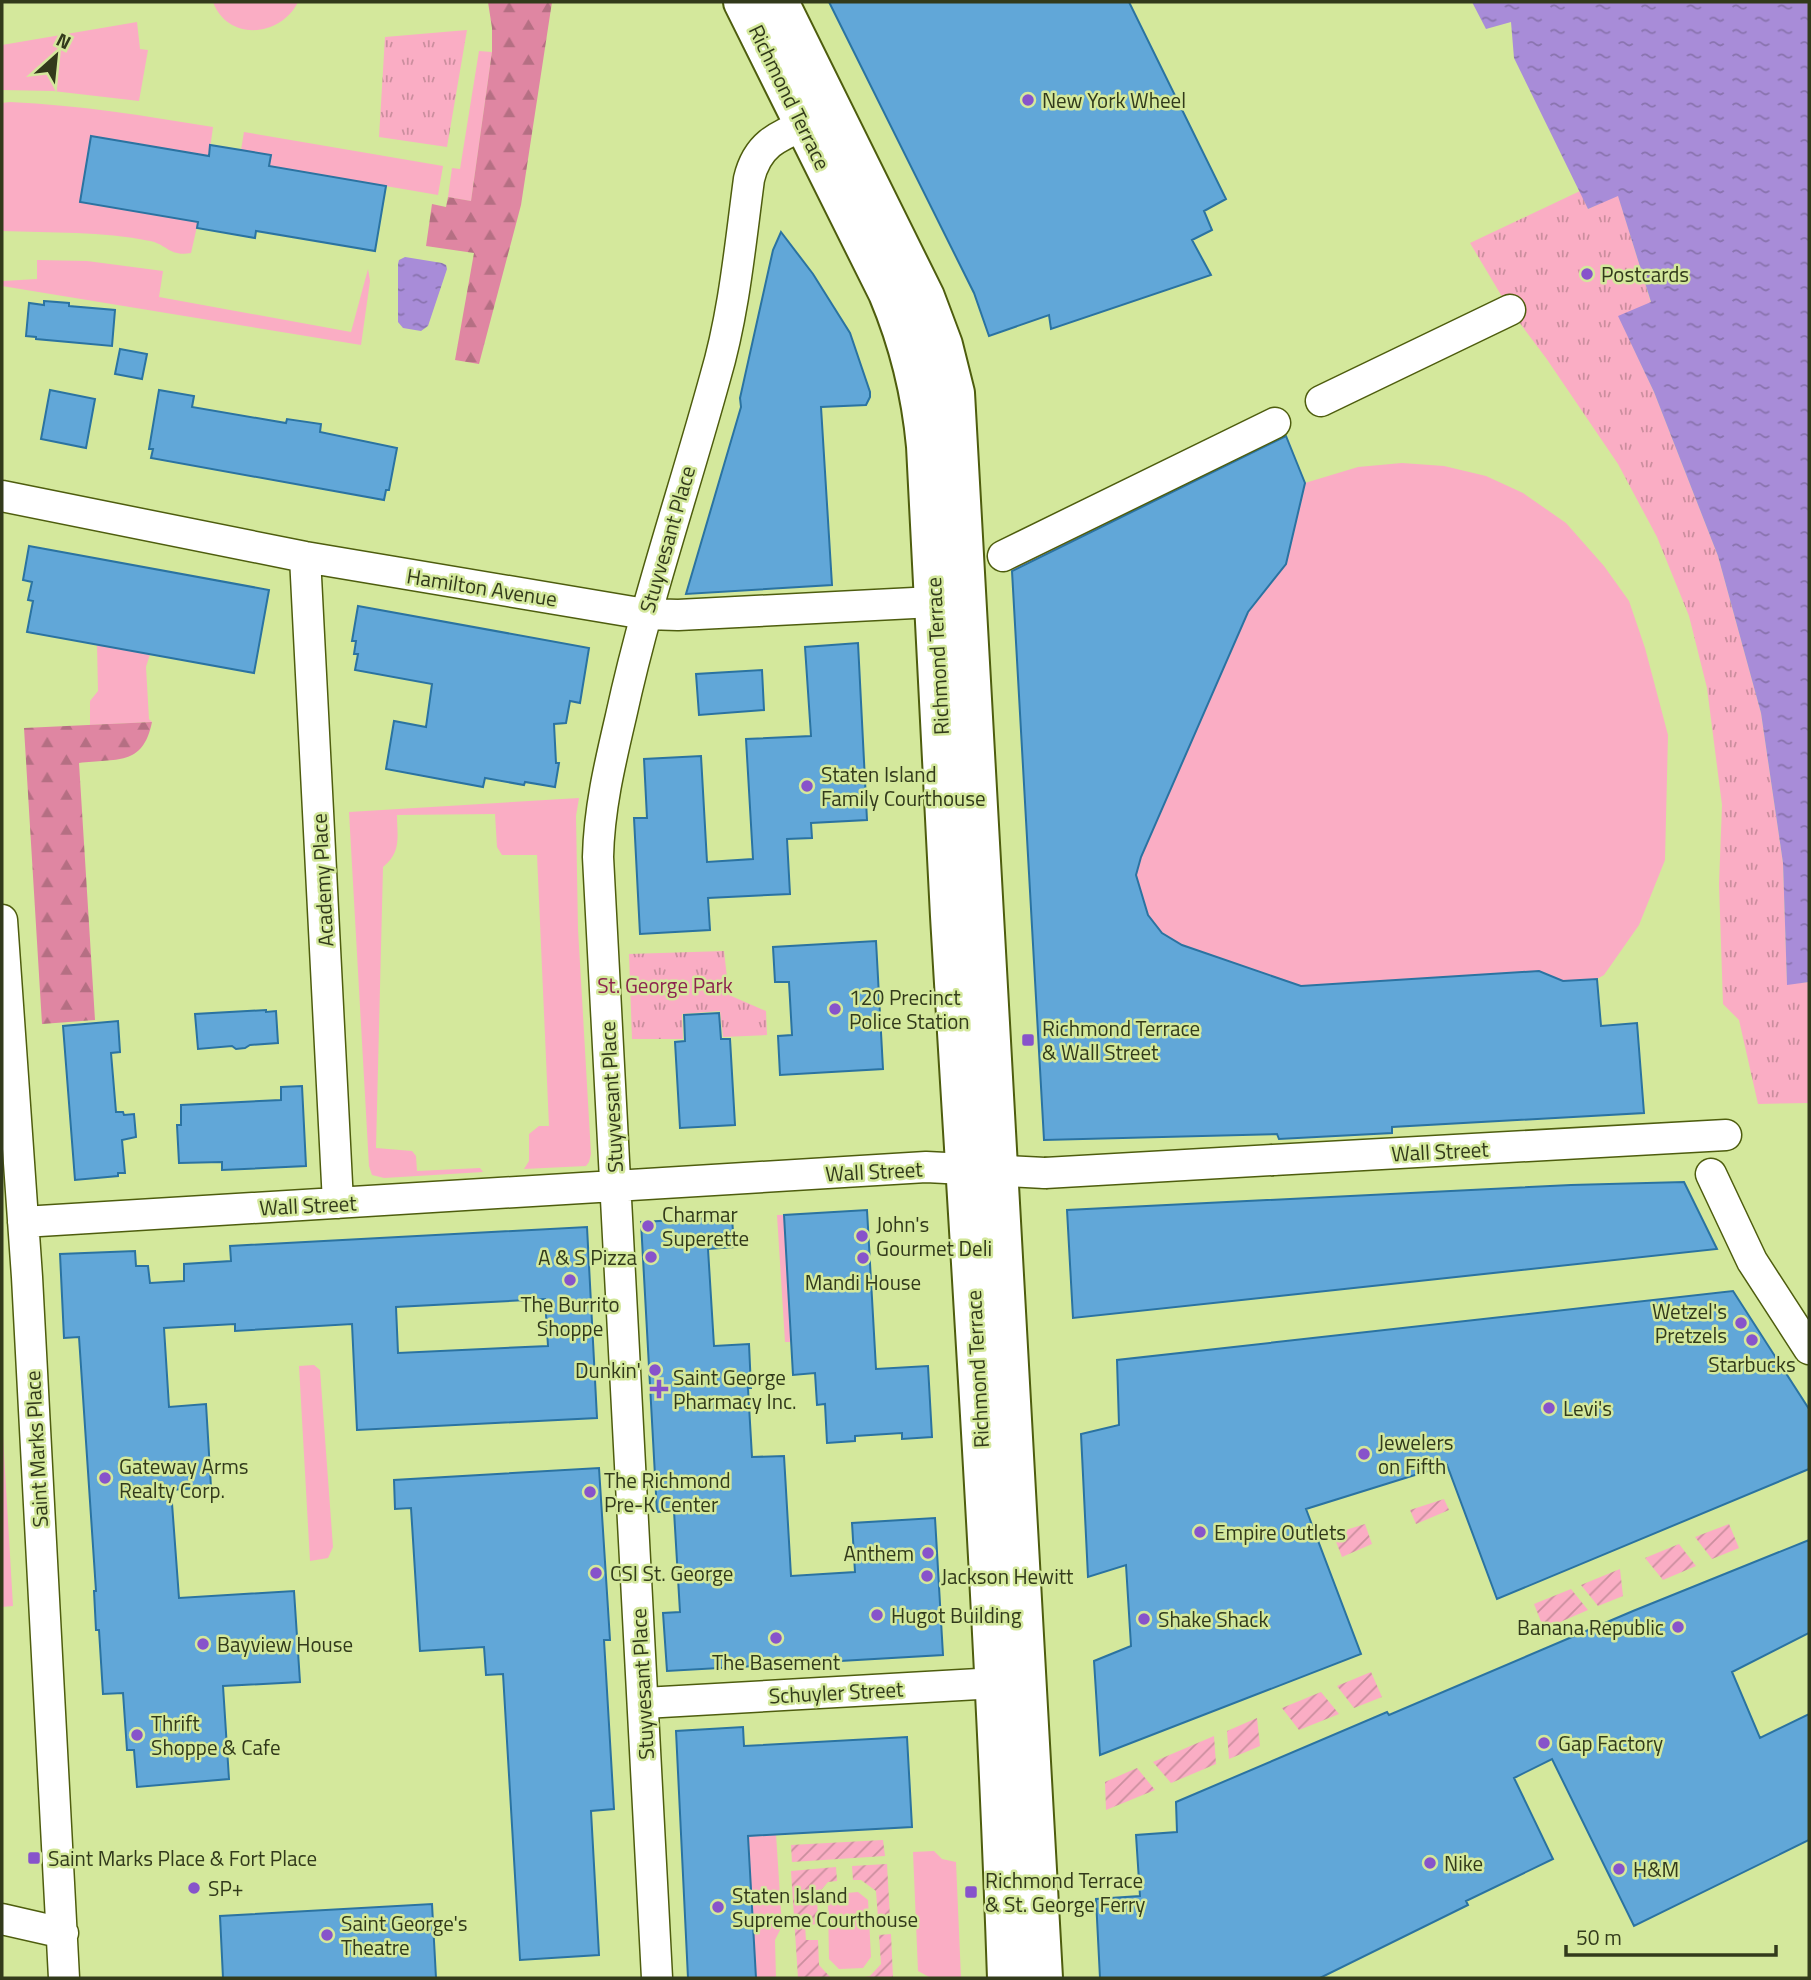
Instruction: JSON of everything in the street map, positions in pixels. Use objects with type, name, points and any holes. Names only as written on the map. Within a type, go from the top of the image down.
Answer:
[{"type":"main road","name":"Richmond Terrace","points":[[743,2],[819,119],[920,286],[943,345],[955,393],[958,420],[951,601],[1011,1682],[1043,1978]]},
{"type":"main road","name":"Richmond Terrace","points":[[779,2],[819,119]]},
{"type":"main road","name":"Richmond Terrace","points":[[1007,1978],[1011,1682]]},
{"type":"street","name":"Stuyvesant Place","points":[[657,1978],[598,828],[602,799],[645,614],[722,351],[754,163],[768,143],[819,119]]},
{"type":"street","points":[[1321,401],[1510,310]]},
{"type":"street","points":[[1003,556],[1275,424]]},
{"type":"street","name":"Hamilton Avenue","points":[[2,496],[305,557],[645,614],[678,615],[951,601]]},
{"type":"street","name":"Academy Place","points":[[305,557],[338,1203]]},
{"type":"street","name":"Saint Marks Place","points":[[2,920],[23,1222],[14,1278],[65,1978]]},
{"type":"street","name":"Wall Street","points":[[23,1222],[926,1167],[1045,1172],[1726,1135]]},
{"type":"street","points":[[1710,1174],[1752,1261],[1809,1349]]},
{"type":"street","name":"Schuyler Street","points":[[644,1703],[1011,1682]]},
{"type":"street","points":[[2,1919],[63,1933]]},
{"type":"green space","points":[[213,2],[298,2],[280,22],[255,30],[230,24],[220,15]]},
{"type":"green space","points":[[488,2],[552,2],[521,205],[479,364],[455,360],[474,253],[426,246],[432,204],[446,207],[448,197],[471,201],[492,52]]},
{"type":"green space","points":[[137,22],[140,49],[148,50],[139,101],[53,91],[2,90],[2,45]]},
{"type":"green space","points":[[467,30],[447,147],[379,137],[385,37]]},
{"type":"green space","points":[[479,51],[492,52],[471,201],[448,197],[452,168],[460,169]]},
{"type":"green space","points":[[2,103],[87,108],[213,127],[209,156],[91,137],[80,202],[198,222],[191,253],[173,252],[150,241],[114,236],[2,231]]},
{"type":"green space","points":[[244,132],[443,166],[438,195],[269,166],[271,155],[241,150]]},
{"type":"green space","points":[[1580,191],[1588,209],[1618,195],[1651,303],[1619,317],[1654,392],[1718,556],[1761,713],[1783,863],[1787,984],[1809,982],[1809,1103],[1758,1104],[1739,1020],[1723,1004],[1719,884],[1722,805],[1707,688],[1689,616],[1657,537],[1618,464],[1510,310],[1470,243]]},
{"type":"green space","points":[[37,260],[87,261],[163,271],[159,297],[351,332],[368,269],[370,281],[361,345],[2,286],[2,273],[3,281],[37,279]]},
{"type":"green space","points":[[1285,434],[1305,483],[1358,467],[1402,463],[1444,466],[1486,476],[1523,493],[1566,523],[1604,566],[1629,601],[1645,648],[1668,735],[1665,860],[1639,925],[1604,975],[1597,979],[1601,1026],[1637,1023],[1644,1113],[1392,1126],[1392,1133],[1279,1139],[1277,1134],[1044,1140],[1012,560]]},
{"type":"green space","points":[[97,644],[150,654],[146,667],[149,719],[152,722],[90,725],[90,701],[98,691]]},
{"type":"green space","points":[[152,722],[142,747],[135,753],[116,760],[79,763],[95,1020],[42,1024],[24,728]]},
{"type":"green space","points":[[579,798],[576,816],[578,929],[591,1154],[589,1162],[586,1166],[524,1169],[529,1161],[529,1134],[539,1126],[549,1126],[537,855],[502,855],[497,847],[495,814],[397,815],[396,849],[383,867],[376,1148],[412,1151],[416,1156],[417,1171],[480,1168],[483,1172],[384,1178],[372,1175],[369,1166],[349,812]]},
{"type":"green space","name":"St. George Park","points":[[724,951],[729,995],[766,1011],[767,1035],[723,1037],[720,1011],[682,1014],[683,1039],[632,1039],[629,954]]},
{"type":"green space","points":[[777,1215],[784,1215],[791,1342],[785,1342]]},
{"type":"green space","points":[[314,1365],[320,1370],[333,1547],[328,1558],[310,1561],[299,1366]]},
{"type":"green space","points":[[2,1419],[13,1606],[2,1607]]},
{"type":"green space","points":[[1444,1499],[1449,1510],[1416,1524],[1410,1510]]},
{"type":"green space","points":[[1365,1524],[1372,1544],[1342,1557],[1333,1534]]},
{"type":"green space","points":[[1729,1524],[1739,1548],[1712,1559],[1695,1537]]},
{"type":"green space","points":[[1679,1544],[1696,1566],[1663,1580],[1645,1558]]},
{"type":"green space","points":[[1620,1569],[1623,1596],[1598,1606],[1581,1585]]},
{"type":"green space","points":[[1571,1589],[1588,1610],[1544,1629],[1534,1604]]},
{"type":"green space","points":[[1371,1672],[1382,1697],[1354,1708],[1337,1686]]},
{"type":"green space","points":[[1321,1692],[1339,1714],[1299,1730],[1282,1708]]},
{"type":"green space","points":[[1257,1718],[1260,1746],[1229,1759],[1227,1731]]},
{"type":"green space","points":[[1214,1736],[1216,1764],[1171,1783],[1153,1762]]},
{"type":"green space","points":[[1137,1768],[1155,1790],[1106,1810],[1105,1782]]},
{"type":"green space","points":[[776,1834],[782,1926],[775,1940],[776,1978],[756,1978],[748,1836]]},
{"type":"green space","points":[[883,1840],[885,1856],[792,1862],[791,1845]]},
{"type":"green space","points":[[934,1851],[942,1859],[956,1862],[961,1978],[931,1978],[918,1971],[913,1852]]},
{"type":"green space","points":[[887,1864],[890,1918],[878,1918],[876,1891],[861,1880],[853,1880],[852,1866]]},
{"type":"green space","points":[[836,1867],[837,1881],[828,1882],[817,1895],[818,1924],[805,1925],[806,1940],[818,1940],[819,1965],[831,1978],[798,1978],[791,1871]]},
{"type":"green space","points":[[858,1892],[868,1900],[871,1957],[863,1968],[839,1969],[829,1959],[828,1903],[835,1894]]},
{"type":"green space","points":[[891,1934],[893,1978],[860,1978],[870,1976],[881,1964],[879,1935]]},
{"type":"water","points":[[1472,2],[1809,2],[1809,982],[1787,985],[1783,863],[1761,713],[1718,556],[1654,392],[1618,316],[1651,302],[1618,196],[1588,209],[1514,58],[1511,22],[1486,29]]},
{"type":"water","points":[[405,257],[442,263],[447,269],[428,326],[421,331],[403,328],[398,322],[398,264],[399,260]]},
{"type":"building","name":"New York Wheel","points":[[829,2],[1129,2],[1226,199],[1204,211],[1212,230],[1192,240],[1211,275],[1051,329],[1049,315],[989,336],[974,293]]},
{"type":"building","points":[[91,136],[209,156],[210,145],[271,155],[269,166],[386,186],[375,251],[256,231],[255,238],[197,228],[198,222],[80,202]]},
{"type":"building","points":[[781,232],[813,274],[850,333],[870,392],[866,405],[821,407],[832,585],[686,594],[741,407],[740,398],[773,250]]},
{"type":"building","points":[[44,301],[115,310],[112,346],[26,336],[29,303],[44,305]]},
{"type":"building","points":[[120,349],[147,354],[142,379],[115,374]]},
{"type":"building","points":[[50,390],[95,399],[86,448],[41,439]]},
{"type":"building","points":[[159,390],[194,396],[192,407],[286,423],[287,419],[321,424],[320,432],[397,448],[389,490],[386,490],[384,500],[151,458],[153,449],[149,449]]},
{"type":"building","points":[[1286,436],[1305,483],[1286,564],[1248,612],[1141,857],[1136,875],[1148,915],[1162,933],[1182,945],[1301,986],[1539,971],[1563,981],[1597,979],[1601,1026],[1637,1023],[1644,1113],[1392,1127],[1392,1133],[1279,1139],[1277,1134],[1044,1140],[1012,571]]},
{"type":"building","points":[[29,546],[269,590],[254,673],[27,632],[33,601],[28,600],[32,582],[23,580]]},
{"type":"building","points":[[358,606],[589,648],[580,703],[570,701],[566,723],[554,724],[556,763],[559,763],[555,787],[485,778],[483,787],[386,769],[394,721],[426,727],[432,684],[355,670],[358,654],[354,654],[356,641],[352,641]]},
{"type":"building","points":[[858,643],[867,820],[811,823],[812,838],[787,839],[790,894],[708,898],[710,930],[640,934],[634,818],[647,818],[644,759],[701,756],[707,862],[753,859],[746,739],[811,736],[805,647]]},
{"type":"building","points":[[762,670],[764,710],[699,715],[696,674]]},
{"type":"building","name":"120 Precinct Police Station","points":[[876,941],[883,1069],[780,1075],[778,1036],[792,1035],[789,982],[775,982],[773,947]]},
{"type":"building","points":[[276,1011],[278,1043],[236,1049],[232,1046],[198,1049],[195,1014]]},
{"type":"building","points":[[719,1013],[721,1039],[730,1039],[735,1125],[680,1128],[675,1042],[685,1041],[684,1015]]},
{"type":"building","points":[[118,1021],[120,1052],[111,1053],[116,1112],[134,1114],[136,1137],[122,1140],[125,1173],[75,1180],[63,1026]]},
{"type":"building","points":[[302,1086],[306,1166],[222,1170],[222,1162],[179,1163],[177,1125],[181,1125],[181,1105],[281,1100],[281,1087]]},
{"type":"building","points":[[1684,1182],[1717,1249],[1073,1318],[1067,1210],[1571,1185]]},
{"type":"building","points":[[867,1210],[876,1369],[928,1366],[932,1437],[902,1439],[902,1433],[855,1436],[855,1441],[827,1443],[825,1404],[817,1405],[815,1373],[793,1375],[784,1215]]},
{"type":"building","points":[[732,1217],[734,1247],[708,1249],[714,1346],[749,1344],[751,1388],[748,1388],[752,1457],[784,1456],[791,1576],[855,1572],[852,1523],[935,1518],[943,1655],[667,1671],[663,1613],[680,1612],[674,1511],[657,1512],[641,1222]]},
{"type":"building","points":[[587,1227],[597,1418],[357,1430],[352,1324],[235,1331],[235,1324],[164,1328],[169,1407],[206,1404],[211,1487],[171,1490],[179,1598],[294,1591],[300,1682],[223,1686],[229,1779],[137,1787],[134,1750],[127,1750],[123,1693],[103,1694],[99,1630],[96,1630],[96,1591],[79,1337],[64,1338],[60,1254],[135,1251],[136,1266],[148,1266],[150,1283],[184,1281],[184,1264],[231,1261],[230,1246]],"holes":[[[545,1299],[548,1346],[398,1353],[396,1307]]]},
{"type":"building","name":"Empire Outlets","points":[[1733,1291],[1809,1409],[1809,1469],[1497,1599],[1447,1465],[1306,1509],[1361,1654],[1100,1755],[1094,1661],[1131,1646],[1126,1565],[1088,1577],[1081,1434],[1119,1425],[1117,1360]]},
{"type":"building","points":[[599,1468],[610,1640],[604,1640],[614,1809],[591,1811],[599,1955],[520,1960],[503,1674],[486,1675],[484,1647],[420,1651],[411,1508],[395,1509],[394,1480]]},
{"type":"building","points":[[1809,1540],[1809,1633],[1732,1672],[1760,1738],[1809,1714],[1809,1840],[1634,1926],[1552,1759],[1514,1778],[1553,1859],[1466,1901],[1468,1905],[1320,1978],[1100,1978],[1096,1899],[1140,1896],[1136,1835],[1177,1832],[1176,1802],[1387,1712],[1389,1715],[1633,1611]]},
{"type":"building","name":"Staten Island Supreme Courthouse","points":[[743,1727],[744,1746],[907,1737],[912,1827],[748,1836],[756,1978],[688,1978],[676,1731]]},
{"type":"building","name":"Saint George's Theatre","points":[[432,1904],[436,1978],[223,1978],[220,1916]]},
{"type":"place","name":"New York Wheel","points":[[1028,100]]},
{"type":"place","name":"Postcards","points":[[1587,274]]},
{"type":"place","name":"Staten Island Family Courthouse","points":[[807,786]]},
{"type":"place","name":"120 Precinct Police Station","points":[[835,1009]]},
{"type":"place","name":"Richmond Terrace & Wall Street","points":[[1028,1040]]},
{"type":"place","name":"Charmar Superette","points":[[648,1226]]},
{"type":"place","name":"John's Gourmet Deli","points":[[862,1236]]},
{"type":"place","name":"A & S Pizza","points":[[651,1257]]},
{"type":"place","name":"Mandi House","points":[[863,1258]]},
{"type":"place","name":"The Burrito Shoppe","points":[[570,1280]]},
{"type":"place","name":"Wetzel's Pretzels","points":[[1741,1323]]},
{"type":"place","name":"Starbucks","points":[[1752,1340]]},
{"type":"place","name":"Dunkin'","points":[[655,1370]]},
{"type":"place","name":"Saint George Pharmacy Inc.","points":[[659,1389]]},
{"type":"place","name":"Levi's","points":[[1549,1408]]},
{"type":"place","name":"Jewelers on Fifth","points":[[1364,1454]]},
{"type":"place","name":"Gateway Arms Realty Corp.","points":[[105,1478]]},
{"type":"place","name":"The Richmond Pre-K Center","points":[[590,1492]]},
{"type":"place","name":"Empire Outlets","points":[[1200,1532]]},
{"type":"place","name":"Anthem","points":[[928,1553]]},
{"type":"place","name":"CSI St. George","points":[[596,1573]]},
{"type":"place","name":"Jackson Hewitt","points":[[927,1576]]},
{"type":"place","name":"Hugot Building","points":[[877,1615]]},
{"type":"place","name":"Shake Shack","points":[[1144,1619]]},
{"type":"place","name":"Banana Republic","points":[[1678,1627]]},
{"type":"place","name":"The Basement","points":[[776,1638]]},
{"type":"place","name":"Bayview House","points":[[203,1644]]},
{"type":"place","name":"Thrift Shoppe & Cafe","points":[[137,1735]]},
{"type":"place","name":"Gap Factory","points":[[1544,1743]]},
{"type":"place","name":"Saint Marks Place & Fort Place","points":[[34,1858]]},
{"type":"place","name":"Nike","points":[[1430,1863]]},
{"type":"place","name":"H&M","points":[[1619,1869]]},
{"type":"place","name":"SP+","points":[[194,1888]]},
{"type":"place","name":"Richmond Terrace & St. George Ferry","points":[[971,1892]]},
{"type":"place","name":"Staten Island Supreme Courthouse","points":[[718,1907]]},
{"type":"place","name":"Saint George's Theatre","points":[[327,1935]]}]
